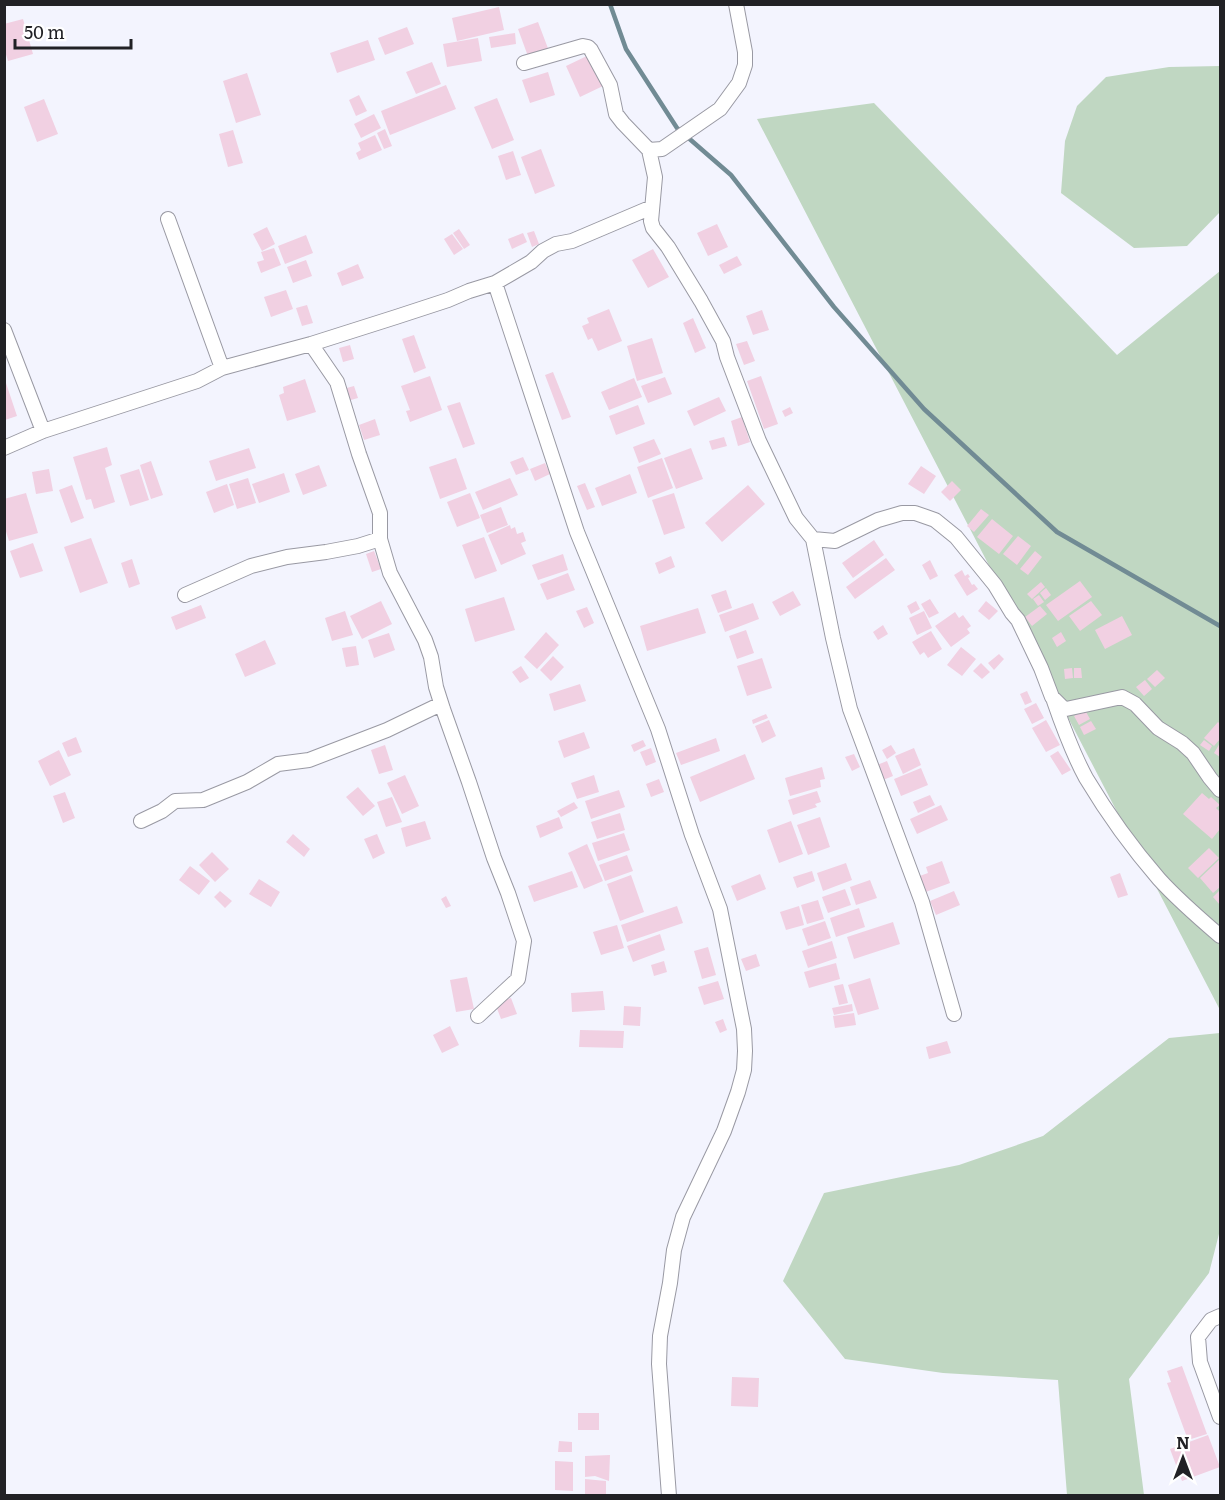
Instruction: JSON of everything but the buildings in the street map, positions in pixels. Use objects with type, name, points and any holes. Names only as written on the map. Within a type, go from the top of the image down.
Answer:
[{"type":"street","points":[[649,150],[662,149],[720,109],[739,83],[745,65],[745,52],[736,4]]},
{"type":"street","points":[[524,63],[583,46],[588,47],[610,85],[616,114],[649,150],[655,177],[651,221],[653,228],[668,247],[723,341],[759,441],[796,518],[813,539],[850,709],[922,902],[954,1014]]},
{"type":"street","points":[[4,448],[43,431],[197,381],[222,368],[311,344],[495,283],[556,244],[572,241],[652,207]]},
{"type":"street","points":[[168,219],[222,368]]},
{"type":"street","points":[[495,283],[577,532],[658,729],[692,835],[720,909],[744,1029],[744,1070],[738,1092],[724,1131],[683,1217],[674,1250],[660,1336],[659,1364],[669,1496]]},
{"type":"street","points":[[4,330],[43,431]]},
{"type":"street","points":[[311,344],[337,382],[380,513],[380,539],[390,573],[425,640],[441,704],[524,941],[518,979],[478,1016]]},
{"type":"street","points":[[813,539],[835,541],[878,520],[902,513],[915,513],[935,520],[956,537],[995,585],[1018,620],[1041,668],[1065,732],[1086,777],[1122,831],[1159,879],[1187,908],[1221,936]]},
{"type":"street","points":[[185,595],[251,566],[287,557],[358,546],[380,539]]},
{"type":"street","points":[[1052,697],[1066,709],[1122,697],[1135,704],[1158,728],[1182,743],[1221,790]]},
{"type":"street","points":[[141,821],[176,801],[203,800],[247,782],[278,764],[309,760],[387,730],[441,704]]},
{"type":"street","points":[[1221,1316],[1211,1320],[1198,1337],[1200,1362],[1221,1417]]},
{"type":"green space","points":[[1220,66],[1220,212],[1187,246],[1134,248],[1061,193],[1065,141],[1077,106],[1106,77],[1169,67]]},
{"type":"green space","points":[[874,103],[1117,355],[1220,271],[1220,1010],[757,119]]},
{"type":"green space","points":[[1220,1033],[1220,1230],[1209,1273],[1129,1379],[1144,1495],[1067,1495],[1058,1380],[943,1373],[845,1359],[783,1281],[824,1193],[959,1165],[1043,1136],[1169,1038]]},
{"type":"waterway","points":[[610,4],[626,49],[677,128],[731,175],[834,307],[924,409],[1057,532],[1220,626]]}]
